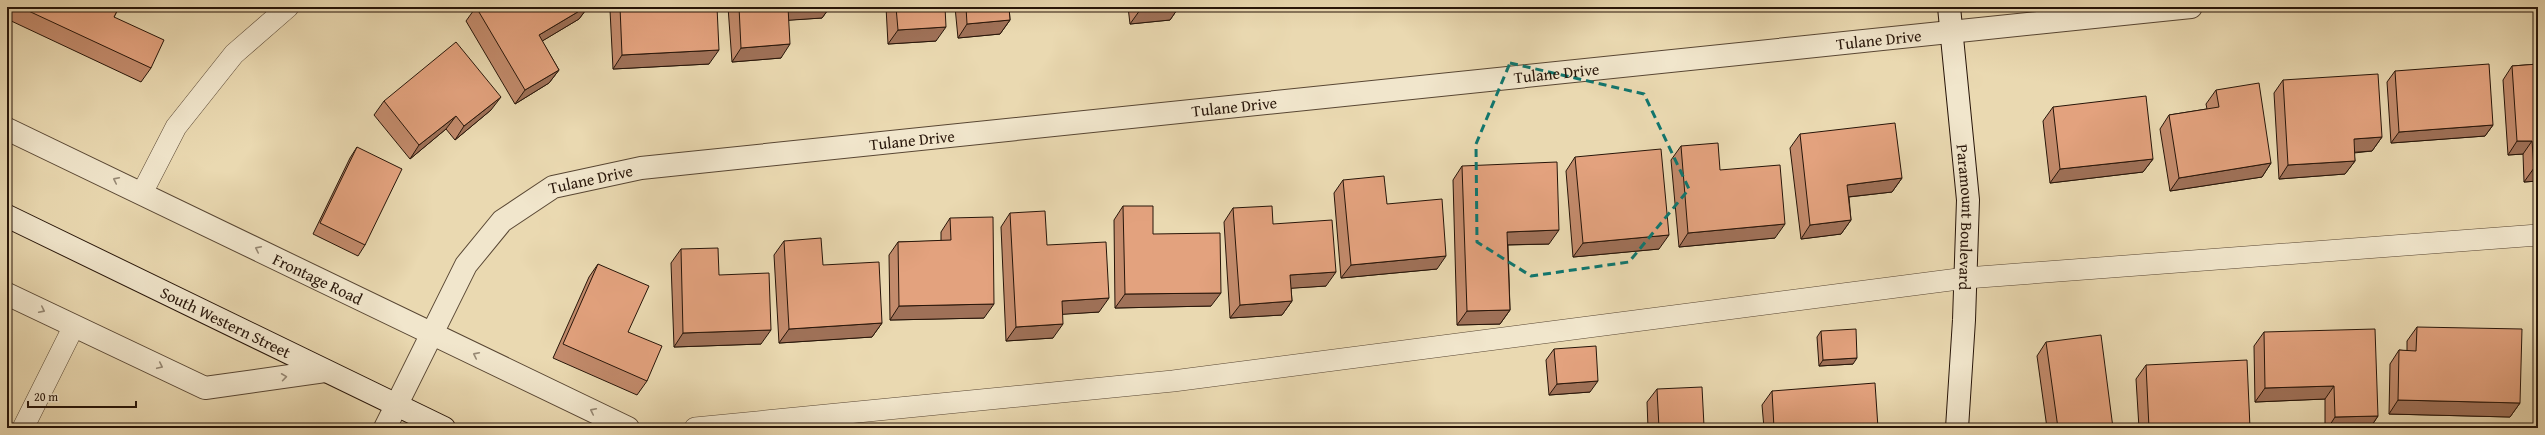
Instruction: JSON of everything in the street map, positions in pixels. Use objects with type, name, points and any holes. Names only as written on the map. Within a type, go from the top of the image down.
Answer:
[{"type":"street","name":"Paramount Boulevard","points":[[1949,7],[1968,200],[1966,278],[1957,428]]},
{"type":"street","name":"Tulane Drive","points":[[385,428],[466,265],[502,221],[553,187],[641,168],[2191,7]]},
{"type":"street","name":"Frontage Road","points":[[7,128],[628,428]]},
{"type":"street","name":"South Western Street","points":[[7,216],[444,428]]},
{"type":"street","points":[[7,294],[205,388],[325,371]]},
{"type":"lane","points":[[142,193],[181,121],[234,54],[288,7]]},
{"type":"lane","points":[[695,428],[1173,381],[1966,278],[2538,235]]},
{"type":"lane","points":[[23,428],[74,326]]},
{"type":"highlighted area","points":[[1510,63],[1644,94],[1689,189],[1629,262],[1531,276],[1477,242],[1476,144]]},
{"type":"building","points":[[20,7],[119,7],[114,17],[164,40],[151,68]]},
{"type":"building","points":[[476,7],[586,7],[539,35],[559,70],[525,90]]},
{"type":"building","points":[[620,7],[717,7],[719,50],[622,55]]},
{"type":"building","points":[[739,7],[788,7],[790,44],[741,48]]},
{"type":"building","points":[[896,7],[945,7],[946,27],[898,30]]},
{"type":"building","points":[[966,7],[1009,7],[1010,20],[967,24]]},
{"type":"building","points":[[1139,7],[1168,7],[1140,10]]},
{"type":"building","points":[[456,42],[501,97],[464,126],[456,116],[419,145],[384,101]]},
{"type":"building","points":[[2489,64],[2493,125],[2399,132],[2395,71]]},
{"type":"building","points":[[2538,64],[2538,168],[2534,168],[2532,141],[2517,141],[2512,66]]},
{"type":"building","points":[[2378,74],[2382,137],[2354,139],[2355,161],[2288,165],[2283,80]]},
{"type":"building","points":[[2259,83],[2271,163],[2179,178],[2169,115],[2219,107],[2216,90]]},
{"type":"building","points":[[2146,96],[2153,159],[2060,169],[2053,107]]},
{"type":"building","points":[[1895,123],[1902,178],[1847,185],[1851,220],[1810,225],[1800,134]]},
{"type":"building","points":[[1718,143],[1720,170],[1780,165],[1785,224],[1688,233],[1681,146]]},
{"type":"building","points":[[357,147],[402,169],[365,245],[320,223]]},
{"type":"building","points":[[1661,149],[1669,235],[1583,243],[1575,157]]},
{"type":"building","points":[[1557,162],[1559,230],[1507,232],[1510,310],[1467,311],[1462,166]]},
{"type":"building","points":[[1384,176],[1387,204],[1442,199],[1446,256],[1351,265],[1343,180]]},
{"type":"building","points":[[1123,206],[1153,206],[1153,234],[1220,233],[1221,293],[1125,294]]},
{"type":"building","points":[[1272,206],[1273,224],[1332,220],[1336,272],[1290,275],[1292,301],[1240,305],[1233,208]]},
{"type":"building","points":[[1045,211],[1047,245],[1106,242],[1109,298],[1062,301],[1063,324],[1016,327],[1010,213]]},
{"type":"building","points":[[993,217],[994,304],[899,306],[898,242],[951,240],[950,218]]},
{"type":"building","points":[[821,238],[823,265],[879,262],[882,323],[789,329],[784,241]]},
{"type":"building","points":[[718,248],[719,275],[769,273],[771,330],[683,333],[681,249]]},
{"type":"building","points":[[598,264],[649,286],[628,332],[662,346],[647,381],[563,344]]},
{"type":"building","points":[[2417,327],[2522,329],[2520,403],[2398,400],[2399,350],[2416,351]]},
{"type":"building","points":[[1856,329],[1857,358],[1823,360],[1821,331]]},
{"type":"building","points":[[2375,329],[2378,416],[2335,417],[2334,386],[2265,388],[2264,332]]},
{"type":"building","points":[[2101,335],[2113,428],[2058,428],[2046,342]]},
{"type":"building","points":[[1596,346],[1598,381],[1557,384],[1554,349]]},
{"type":"building","points":[[2247,360],[2250,428],[2149,428],[2146,365]]},
{"type":"building","points":[[1875,383],[1878,428],[1774,428],[1772,391]]},
{"type":"building","points":[[1702,387],[1704,426],[1755,424],[1755,428],[1659,428],[1657,389]]}]
